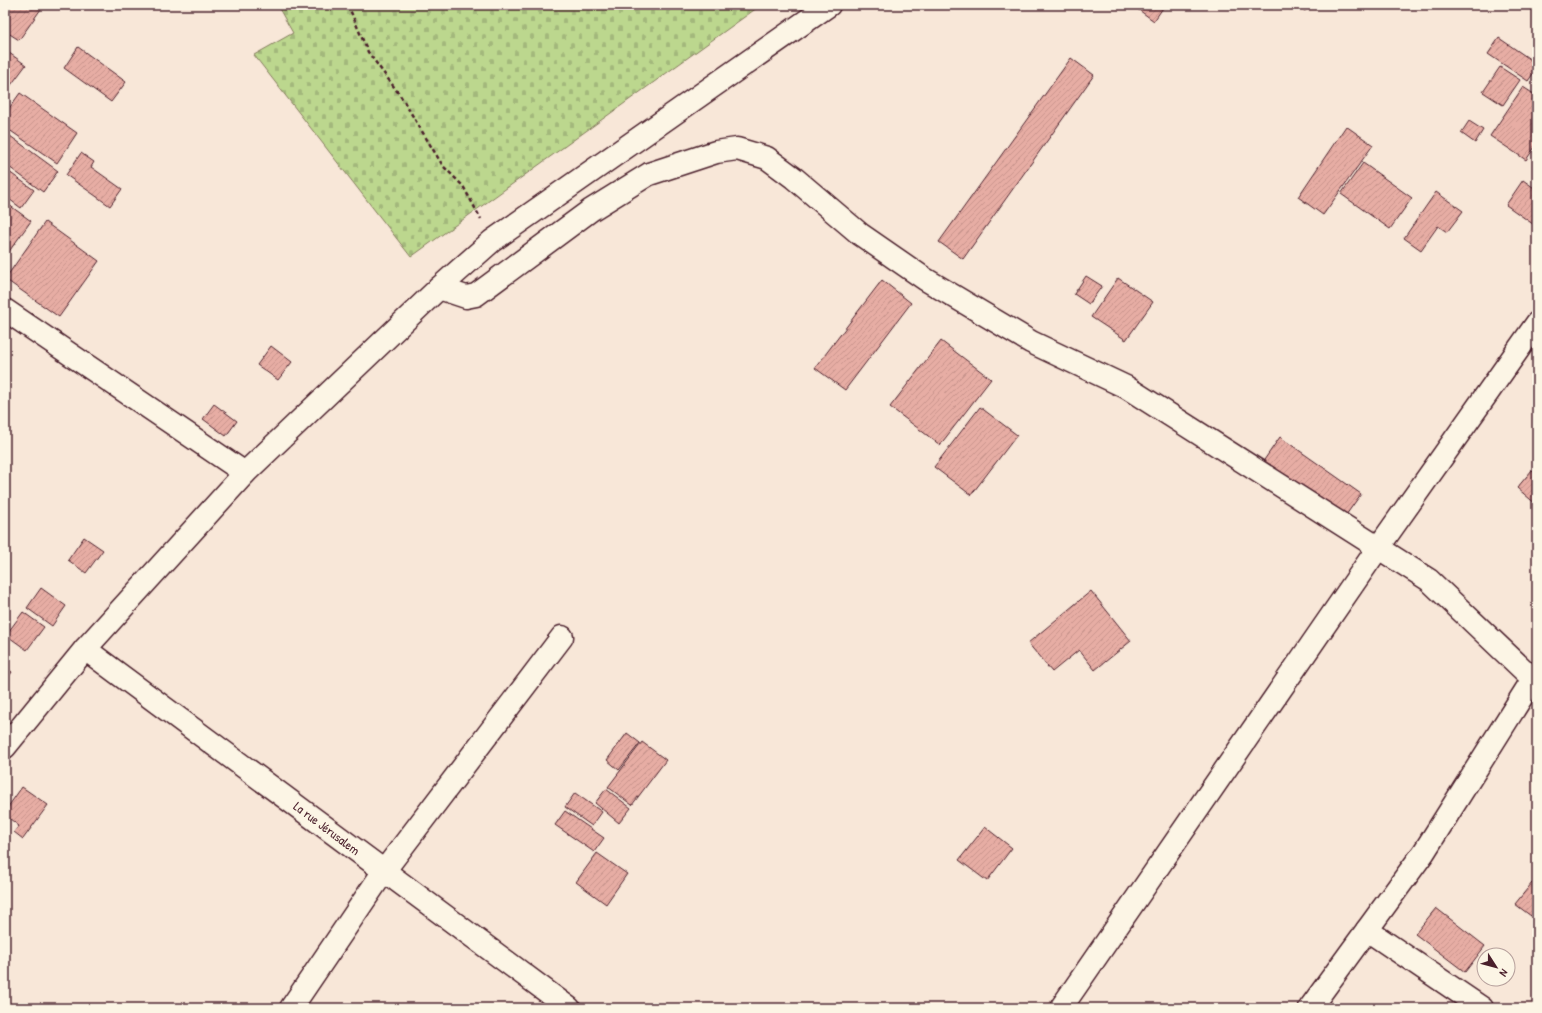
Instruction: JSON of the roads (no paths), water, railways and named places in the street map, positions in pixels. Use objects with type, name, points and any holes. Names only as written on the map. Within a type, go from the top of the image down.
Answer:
[{"type":"street","points":[[5,747],[85,649],[245,473],[439,288],[492,241],[829,5]]},
{"type":"street","points":[[439,288],[466,297],[476,295],[591,210],[649,174],[716,152],[737,149],[767,158],[794,178],[860,234],[925,279],[1031,342],[1126,387],[1429,580],[1535,677],[1424,852],[1310,1008]]},
{"type":"street","points":[[5,310],[245,473]]},
{"type":"street","points":[[1061,1008],[1378,548],[1537,324]]},
{"type":"street","points":[[291,1008],[384,871],[562,637]]},
{"type":"street","name":"La rue Jérusalem","points":[[85,649],[569,1008]]},
{"type":"street","points":[[1367,930],[1482,1008]]}]
